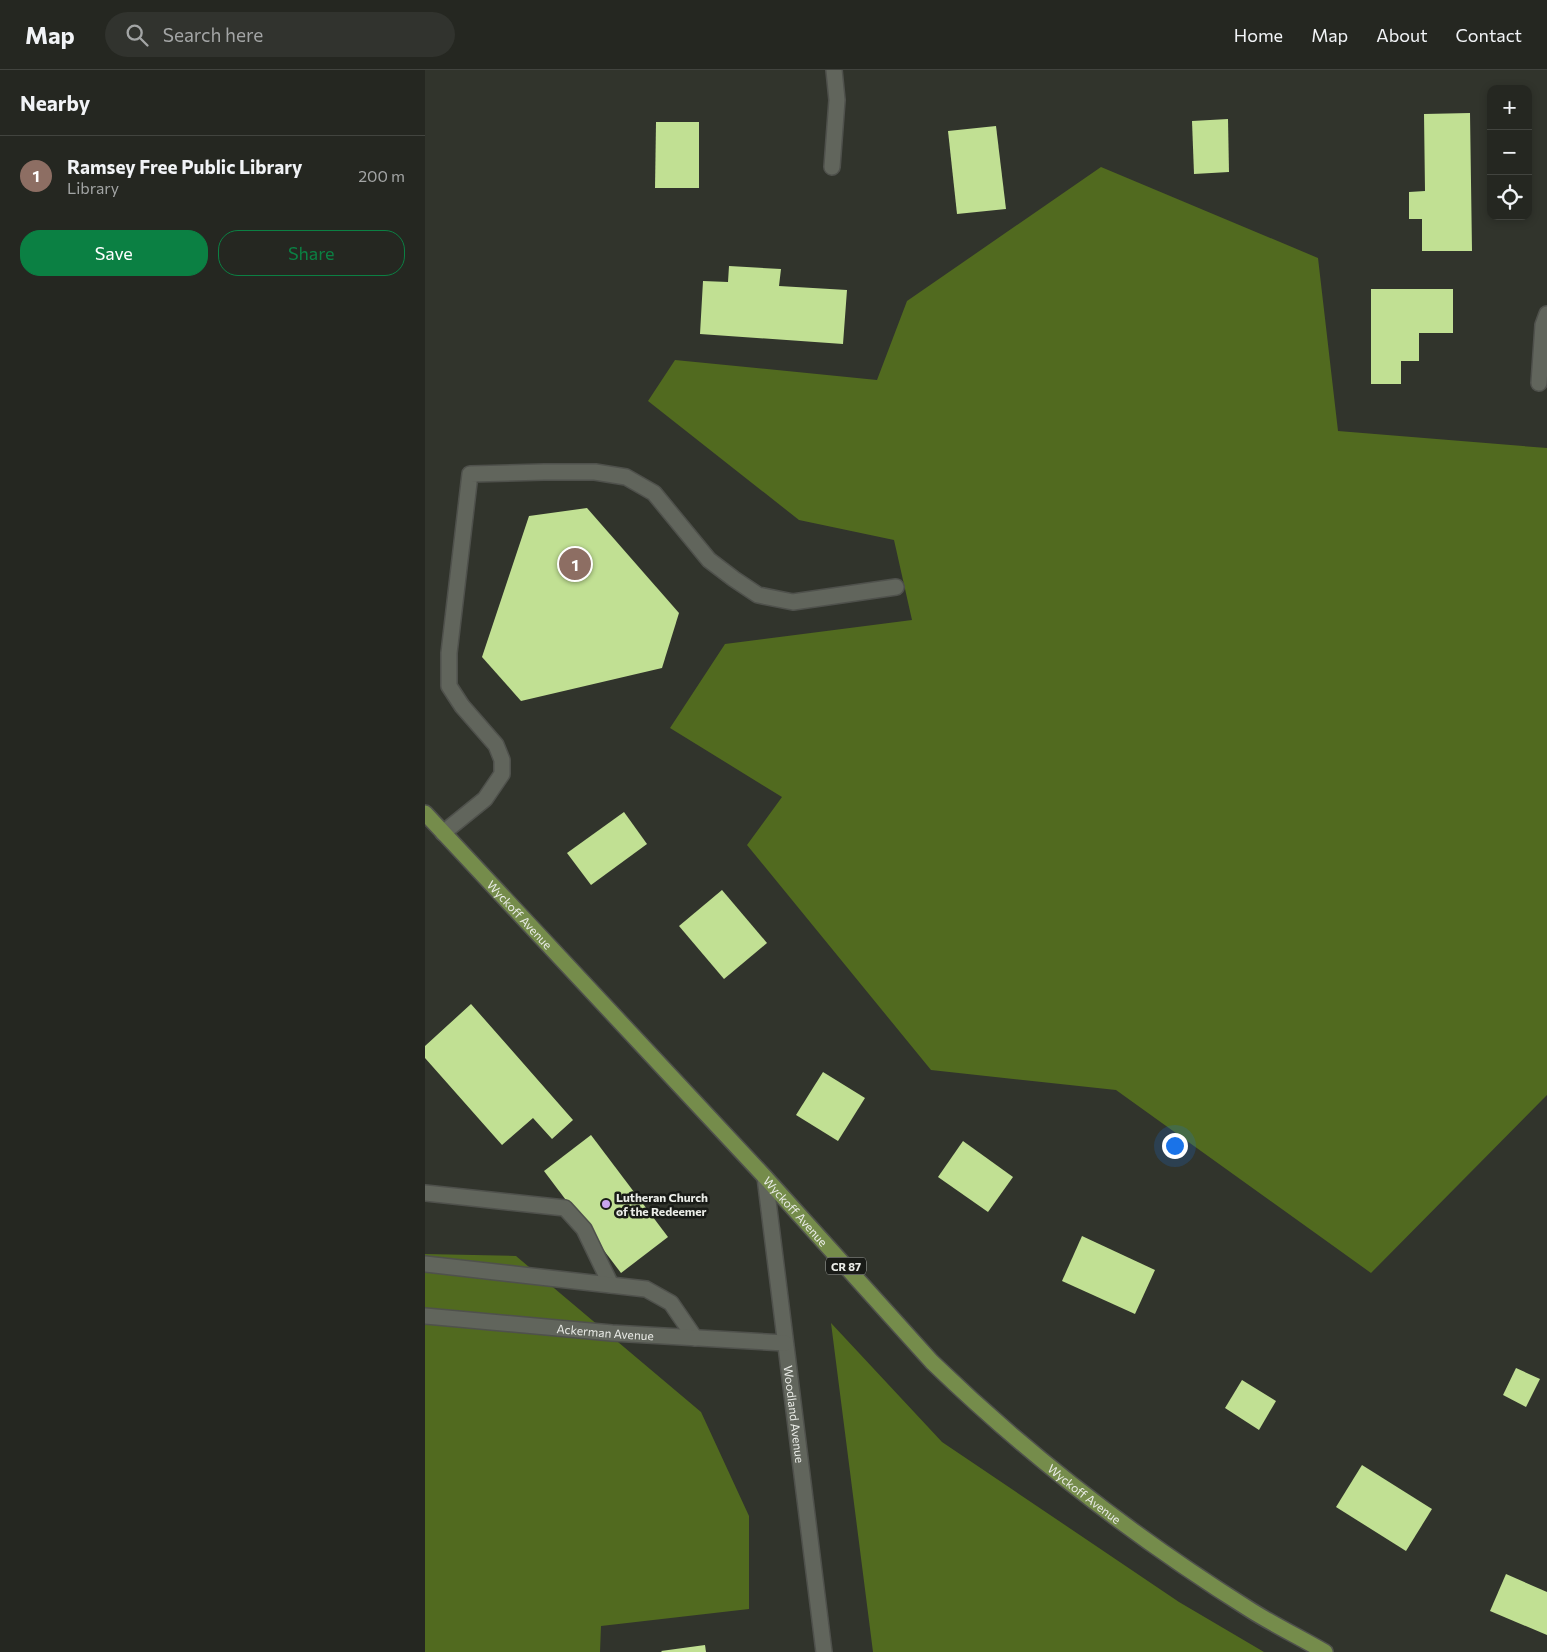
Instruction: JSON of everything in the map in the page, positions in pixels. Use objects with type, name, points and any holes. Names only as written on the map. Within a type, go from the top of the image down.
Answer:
[{"type":"main road","name":"Wyckoff Avenue","points":[[425,813],[765,1177],[932,1362],[961,1390],[1053,1470],[1151,1545],[1253,1612],[1325,1652]]},
{"type":"street","points":[[832,167],[837,100],[834,70]]},
{"type":"street","points":[[1539,383],[1543,325],[1547,314]]},
{"type":"street","points":[[443,833],[485,799],[502,774],[502,760],[496,744],[462,706],[449,686],[449,653],[470,474],[595,472],[627,477],[654,493],[709,560],[758,594],[793,602],[896,587]]},
{"type":"street","name":"Woodland Avenue","points":[[765,1177],[824,1652]]},
{"type":"street","points":[[425,1193],[565,1208],[584,1229],[611,1285]]},
{"type":"street","points":[[425,1264],[646,1289],[671,1303],[695,1338]]},
{"type":"street","name":"Ackerman Avenue","points":[[425,1316],[612,1333],[785,1343]]},
{"type":"green space","points":[[1101,167],[1318,258],[1338,431],[1547,448],[1547,1095],[1371,1273],[1116,1090],[931,1070],[747,845],[782,797],[670,728],[725,644],[912,620],[894,540],[799,520],[648,401],[675,360],[877,380],[907,301]]},
{"type":"green space","points":[[425,1254],[516,1256],[701,1412],[749,1516],[749,1609],[601,1626],[600,1652],[425,1652]]},
{"type":"green space","points":[[831,1323],[942,1442],[1179,1602],[1264,1652],[873,1652]]},
{"type":"building","points":[[1470,113],[1472,251],[1422,251],[1422,219],[1409,219],[1409,192],[1425,191],[1424,114]]},
{"type":"building","points":[[1228,119],[1229,172],[1194,174],[1192,121]]},
{"type":"building","points":[[656,122],[699,122],[699,188],[655,188]]},
{"type":"building","points":[[996,126],[1006,209],[957,214],[948,131]]},
{"type":"building","points":[[729,266],[781,269],[779,286],[847,290],[843,344],[700,334],[703,281],[728,282]]},
{"type":"building","points":[[1371,289],[1453,289],[1453,333],[1419,333],[1419,361],[1401,361],[1401,384],[1371,384]]},
{"type":"building","points":[[587,508],[679,613],[662,668],[521,701],[482,657],[529,516]]},
{"type":"building","points":[[624,812],[647,844],[591,885],[567,853]]},
{"type":"building","points":[[722,890],[767,943],[724,979],[679,926]]},
{"type":"building","points":[[471,1004],[573,1120],[552,1139],[533,1118],[502,1145],[425,1058],[425,1046]]},
{"type":"building","points":[[823,1072],[865,1098],[838,1141],[796,1115]]},
{"type":"building","name":"Lutheran Church of the Redeemer","points":[[591,1135],[668,1237],[621,1273],[544,1171]]},
{"type":"building","points":[[963,1141],[1013,1177],[988,1212],[938,1177]]},
{"type":"building","points":[[1082,1236],[1155,1270],[1135,1314],[1062,1281]]},
{"type":"building","points":[[1516,1368],[1540,1379],[1526,1407],[1503,1395]]},
{"type":"building","points":[[1242,1380],[1276,1401],[1259,1430],[1225,1408]]},
{"type":"building","points":[[1362,1465],[1432,1509],[1406,1551],[1336,1507]]},
{"type":"building","points":[[1506,1574],[1547,1592],[1547,1635],[1490,1611]]},
{"type":"building","points":[[705,1645],[706,1652],[661,1651]]},
{"type":"place","name":"Ramsey Free Public Library","points":[[575,564]]},
{"type":"place","name":"Lutheran Church of the Redeemer","points":[[606,1204]]}]
